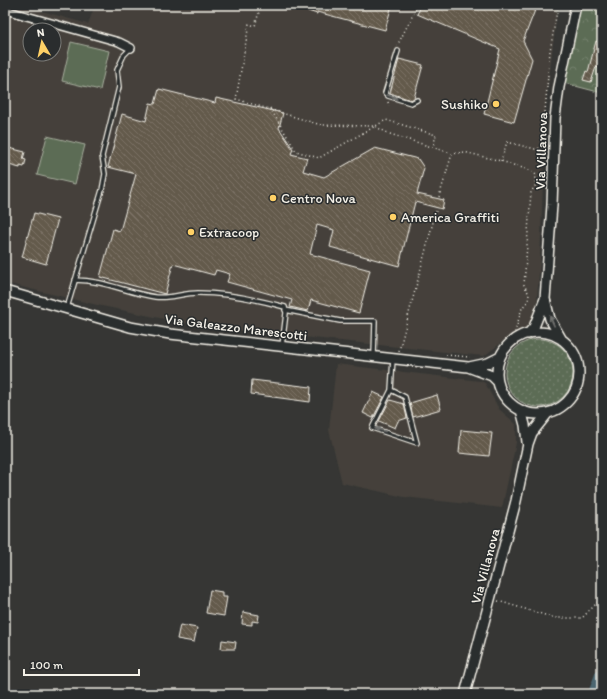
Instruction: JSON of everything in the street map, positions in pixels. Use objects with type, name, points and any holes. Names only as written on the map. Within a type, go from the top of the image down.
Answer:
[{"type":"main road","name":"Via Villanova","points":[[528,334],[534,326],[545,299],[552,205],[555,118],[559,87],[576,5]]},
{"type":"main road","name":"Via Galeazzo Marescotti","points":[[5,292],[137,328],[170,334],[468,367],[487,374],[498,382]]},
{"type":"main road","name":"Via Villanova","points":[[545,299],[550,319],[562,340]]},
{"type":"main road","points":[[540,332],[562,340],[570,348],[576,358],[578,381],[574,392],[567,401],[548,413],[530,413],[521,410],[505,398],[498,382],[497,368],[500,353],[516,338],[528,334],[540,332]]},
{"type":"main road","name":"Via Galeazzo Marescotti","points":[[468,367],[488,363],[500,353]]},
{"type":"main road","name":"Via Villanova","points":[[521,410],[528,444]]},
{"type":"main road","name":"Via Villanova","points":[[465,694],[516,500],[528,444],[532,433],[548,413]]},
{"type":"street","points":[[5,10],[119,42],[131,48]]},
{"type":"lane","points":[[66,309],[103,185],[105,174],[102,156],[119,88],[117,70],[124,55],[131,48]]},
{"type":"lane","points":[[398,50],[385,93],[388,96],[411,103],[417,100]]},
{"type":"lane","points":[[75,280],[93,280],[164,298],[196,293],[227,295],[266,302],[284,307],[285,310],[340,320],[375,321],[374,357]]},
{"type":"lane","points":[[282,346],[286,313],[285,310]]},
{"type":"lane","points":[[391,390],[405,397],[417,443],[372,428],[391,390],[393,359]]},
{"type":"path","points":[[261,5],[255,26],[249,24],[236,99],[270,108],[320,125],[374,126],[390,134],[452,154],[464,152],[532,171],[536,175],[536,180],[531,192],[524,285],[528,294],[528,301],[522,308],[515,332],[500,353]]},
{"type":"path","points":[[500,161],[507,142],[535,149],[542,148],[550,52],[558,5]]},
{"type":"path","points":[[270,108],[296,151],[319,158],[386,120],[436,135],[433,147]]},
{"type":"path","points":[[440,197],[452,154]]},
{"type":"path","points":[[403,352],[398,350],[436,211]]},
{"type":"path","points":[[440,355],[471,358]]},
{"type":"path","points":[[490,598],[555,618],[582,618],[602,598]]},
{"type":"shaded area","points":[[5,5],[20,5],[88,24],[95,5],[558,5],[546,103],[540,262],[536,313],[528,328],[510,336],[484,356],[198,326],[97,305],[5,283]]},
{"type":"shaded area","points":[[336,364],[480,381],[485,383],[499,409],[516,424],[516,443],[502,508],[404,497],[342,483],[329,430]]},
{"type":"green space","points":[[576,5],[602,5],[602,93],[560,82]]},
{"type":"green space","points":[[71,42],[109,51],[100,90],[62,81]]},
{"type":"green space","points":[[47,136],[85,145],[75,184],[37,175]]},
{"type":"green space","points":[[539,339],[552,342],[563,349],[570,360],[573,373],[570,386],[563,397],[552,404],[539,407],[526,404],[515,397],[508,386],[505,373],[508,360],[515,349],[526,342]]},
{"type":"building","points":[[310,5],[392,5],[385,30],[308,11]]},
{"type":"building","points":[[422,5],[537,5],[523,41],[532,59],[514,122],[484,114],[500,49],[417,14]]},
{"type":"building","points":[[596,41],[602,43],[602,69],[596,67],[591,82],[583,80],[586,71],[588,72]]},
{"type":"building","points":[[399,59],[423,65],[414,98],[411,100],[390,93]]},
{"type":"building","name":"Centro Nova","points":[[159,89],[215,103],[216,98],[283,113],[279,128],[293,149],[291,154],[307,158],[303,171],[324,177],[375,148],[418,159],[424,168],[417,194],[444,200],[442,209],[415,202],[399,266],[330,247],[334,230],[317,225],[310,254],[370,270],[359,313],[311,300],[308,311],[290,307],[292,300],[227,282],[230,274],[216,270],[214,275],[173,264],[165,294],[100,277],[113,229],[120,231],[136,174],[108,167],[122,114],[146,121],[150,103],[155,104]]},
{"type":"building","points":[[5,147],[25,152],[23,159],[26,160],[24,167],[20,166],[20,168],[5,164]]},
{"type":"building","points":[[34,213],[58,219],[46,264],[22,257]]},
{"type":"building","points":[[252,380],[311,387],[310,402],[251,394]]},
{"type":"building","points":[[373,392],[384,397],[373,418],[363,413]]},
{"type":"building","points":[[437,395],[441,409],[413,417],[410,403]]},
{"type":"building","points":[[390,400],[404,404],[407,418],[398,421],[395,428],[379,421]]},
{"type":"building","points":[[461,430],[492,433],[489,456],[459,453]]},
{"type":"building","points":[[210,590],[222,592],[222,597],[227,597],[224,616],[206,613]]},
{"type":"building","points":[[243,612],[259,615],[258,622],[252,621],[252,625],[242,624]]},
{"type":"building","points":[[180,625],[197,628],[194,642],[177,639]]},
{"type":"building","points":[[222,640],[236,642],[235,649],[221,649]]},
{"type":"waterway","points":[[595,694],[602,675]]},
{"type":"place","name":"Sushiko","points":[[496,104]]},
{"type":"place","name":"Centro Nova","points":[[273,198]]},
{"type":"place","name":"America Graffiti","points":[[393,217]]},
{"type":"place","name":"Extracoop","points":[[191,232]]}]
